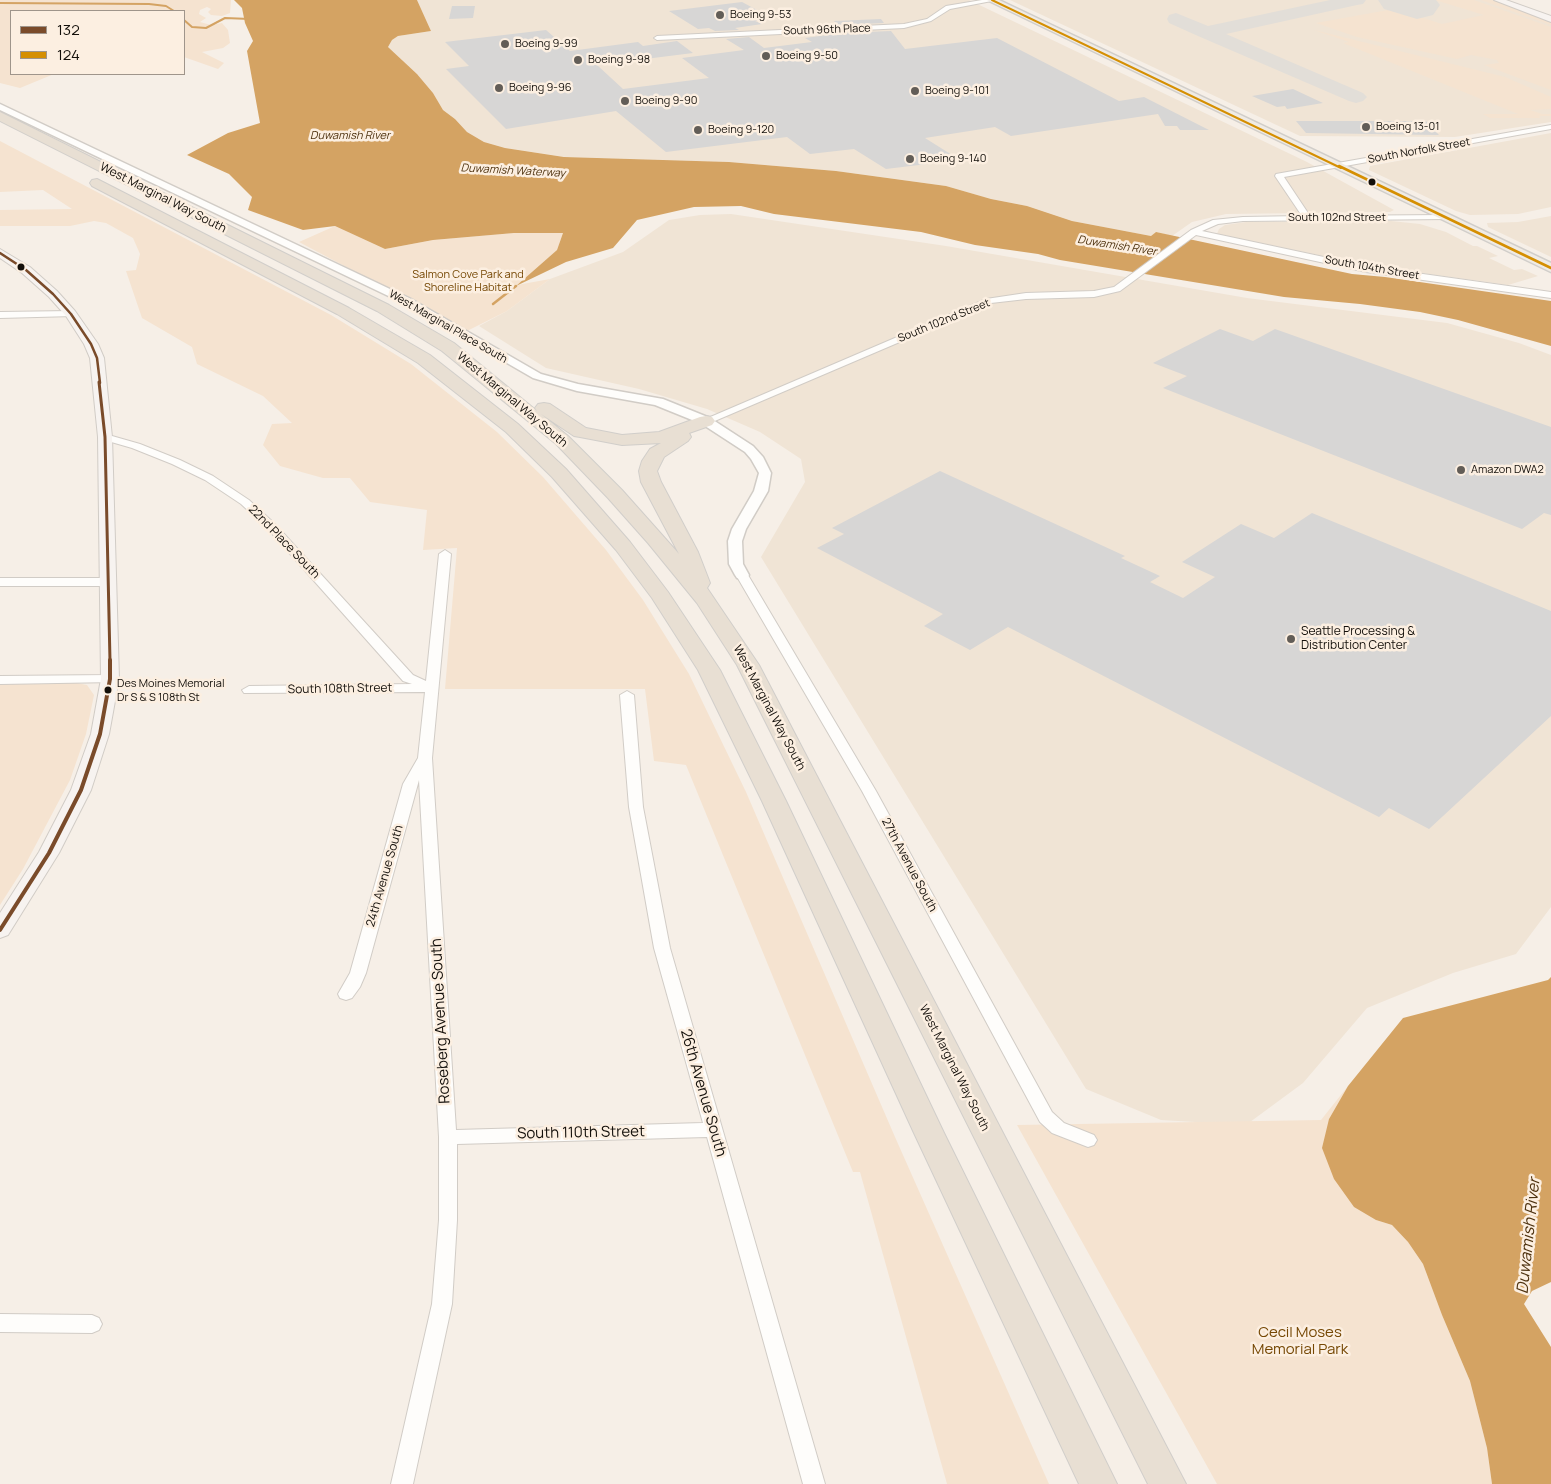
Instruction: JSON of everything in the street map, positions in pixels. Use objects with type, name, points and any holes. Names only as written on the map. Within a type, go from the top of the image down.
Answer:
[{"type":"highway","name":"West Marginal Way South","points":[[0,116],[383,308],[448,347],[562,440],[615,494],[706,600],[748,665],[778,722],[1166,1484]]},
{"type":"highway","name":"West Marginal Way South","points":[[0,132],[343,311],[424,359],[512,428],[559,473],[623,546],[661,596],[709,670],[774,801],[929,1133],[1098,1484]]},
{"type":"highway","points":[[448,347],[503,380],[573,428],[588,434],[622,440],[662,437],[706,421]]},
{"type":"highway","points":[[706,421],[668,444],[657,453],[651,461],[648,471],[651,482],[688,552],[706,600]]},
{"type":"main road","points":[[993,0],[1551,268]]},
{"type":"main road","points":[[1498,0],[1551,17]]},
{"type":"main road","points":[[1508,0],[1551,17]]},
{"type":"main road","points":[[0,253],[40,282],[71,314],[91,344],[97,358],[106,437],[110,679],[100,734],[81,790],[49,853],[0,930]]},
{"type":"street","name":"South 96th Place","points":[[657,38],[904,26],[930,20],[948,7],[993,0]]},
{"type":"street","name":"West Marginal Place South","points":[[0,107],[407,301],[524,371],[554,382],[659,402],[706,421],[749,449],[758,457],[765,473],[761,491],[739,529],[735,541],[736,564],[742,575]]},
{"type":"street","name":"South Norfolk Street","points":[[1307,218],[1279,176],[1551,127]]},
{"type":"street","name":"South 102nd Street","points":[[706,421],[980,304],[1012,296],[1107,292],[1117,289],[1194,232],[1216,222],[1234,219],[1445,217]]},
{"type":"street","name":"South 104th Street","points":[[1194,232],[1366,268],[1551,295]]},
{"type":"street","points":[[0,315],[71,314]]},
{"type":"street","name":"22nd Place South","points":[[106,437],[136,446],[176,462],[209,478],[245,502],[272,526],[408,678],[432,688]]},
{"type":"street","name":"Roseberg Avenue South","points":[[402,1484],[442,1304],[448,1220],[448,1137],[426,758],[445,554]]},
{"type":"street","name":"27th Avenue South","points":[[742,575],[869,791],[1046,1117],[1058,1128],[1088,1140]]},
{"type":"street","points":[[0,582],[109,582]]},
{"type":"street","points":[[0,680],[110,679]]},
{"type":"street","name":"South 108th Street","points":[[249,690],[432,688]]},
{"type":"street","name":"26th Avenue South","points":[[627,695],[636,807],[662,948],[814,1484]]},
{"type":"street","name":"24th Avenue South","points":[[346,994],[352,987],[358,974],[410,784],[426,758]]},
{"type":"street","name":"South 110th Street","points":[[448,1137],[714,1130]]},
{"type":"street","points":[[0,1323],[92,1324]]},
{"type":"shaded area","points":[[417,0],[969,0],[1307,162],[1394,210],[1390,212],[1226,214],[1192,222],[1172,236],[1156,232],[1151,236],[1072,221],[1027,206],[991,199],[946,186],[836,171],[729,162],[565,157],[505,148],[484,142],[467,132],[443,110],[433,93],[417,74],[388,47],[392,40],[398,36],[431,31]]},
{"type":"shaded area","points":[[1010,0],[1495,0],[1551,20],[1551,122],[1455,137],[1300,136]]},
{"type":"shaded area","points":[[1551,133],[1551,207],[1518,214],[1470,215],[1456,211],[1369,170],[1370,166]]},
{"type":"shaded area","points":[[731,214],[946,246],[1247,298],[1447,323],[1519,343],[1551,355],[1551,907],[1516,954],[1453,973],[1367,1008],[1303,1083],[1246,1125],[1161,1120],[1086,1089],[761,557],[805,482],[801,459],[760,432],[707,409],[639,389],[546,368],[479,326],[507,311],[550,279],[623,252],[669,220],[700,215]]},
{"type":"shaded area","points":[[1551,216],[1551,257],[1488,227],[1487,223],[1518,222]]},
{"type":"shaded area","points":[[1391,221],[1420,224],[1446,232],[1498,256],[1489,258],[1514,270],[1522,269],[1538,276],[1508,285],[1371,266],[1217,234],[1219,229],[1225,225],[1246,222]]},
{"type":"green space","points":[[0,0],[231,0],[230,13],[222,16],[211,15],[208,12],[211,9],[207,7],[200,10],[199,14],[206,18],[200,22],[211,25],[222,23],[228,30],[230,43],[223,48],[202,52],[224,63],[218,69],[185,57],[185,10],[10,10],[10,75],[52,75],[20,88],[0,83]]},
{"type":"green space","points":[[1435,0],[1474,0],[1551,27],[1551,90],[1484,65],[1499,63],[1497,60],[1471,55],[1457,59],[1357,37],[1316,23],[1394,9],[1442,24],[1484,15]]},
{"type":"green space","points":[[1481,0],[1492,0],[1526,12],[1551,21],[1551,25]]},
{"type":"green space","points":[[1314,30],[1505,77],[1551,97],[1551,109],[1530,110],[1542,114],[1551,114],[1551,116],[1539,116],[1540,118],[1490,118],[1483,114],[1518,114],[1343,43],[1349,42]]},
{"type":"green space","points":[[0,141],[331,315],[411,364],[497,432],[543,477],[606,550],[643,600],[689,674],[746,792],[895,1137],[1049,1484],[947,1484],[860,1172],[853,1172],[686,765],[654,761],[645,689],[445,689],[457,548],[423,550],[427,510],[370,502],[350,478],[323,478],[280,466],[263,445],[272,424],[292,423],[263,396],[197,364],[192,347],[142,318],[126,271],[136,270],[140,254],[133,238],[106,223],[94,221],[70,226],[0,226],[0,210],[72,209],[43,190],[0,192]]},
{"type":"green space","name":"Salmon Cove Park and Shoreline Habitat","points":[[335,226],[385,249],[433,240],[514,233],[563,233],[557,250],[517,285],[550,279],[507,311],[467,331],[299,242]]},
{"type":"green space","points":[[66,681],[87,685],[94,695],[86,734],[70,780],[23,869],[0,905],[0,682]]},
{"type":"green space","name":"Cecil Moses Memorial Park","points":[[1348,1086],[1329,1119],[1376,1220],[1392,1225],[1408,1242],[1423,1264],[1470,1381],[1487,1448],[1492,1484],[1217,1484],[1017,1125],[1321,1120]]},
{"type":"water","name":"Duwamish River","points":[[234,0],[417,0],[431,31],[398,36],[392,40],[388,47],[417,74],[433,93],[443,110],[467,132],[484,142],[505,148],[564,157],[729,162],[836,171],[946,186],[991,199],[1027,206],[1072,221],[1151,236],[1156,232],[1352,274],[1551,301],[1551,346],[1458,320],[1420,312],[1284,297],[1060,260],[1038,254],[975,245],[921,232],[774,214],[741,206],[694,207],[637,220],[613,248],[566,262],[516,286],[557,250],[563,233],[514,233],[433,240],[385,249],[335,226],[303,230],[248,210],[252,197],[229,174],[187,155],[228,133],[260,123],[247,51],[253,41],[245,23],[242,8]]},
{"type":"water","name":"Duwamish River","points":[[1551,977],[1551,1282],[1532,1291],[1524,1304],[1551,1347],[1551,1484],[1492,1484],[1487,1448],[1470,1381],[1423,1264],[1408,1242],[1392,1225],[1376,1220],[1354,1207],[1334,1179],[1322,1148],[1329,1119],[1348,1086],[1403,1018],[1548,980]]},
{"type":"building","name":"Boeing 9-53","points":[[742,2],[772,18],[755,21],[762,24],[735,28],[739,30],[715,31],[709,28],[698,29],[669,11]]},
{"type":"building","points":[[452,6],[475,6],[473,18],[449,19]]},
{"type":"building","points":[[881,19],[884,23],[837,25],[834,21]]},
{"type":"building","points":[[546,30],[570,51],[638,42],[643,46],[677,41],[693,53],[597,65],[623,89],[709,78],[682,58],[744,50],[726,39],[749,37],[764,48],[812,42],[805,38],[842,33],[891,31],[905,49],[997,38],[1119,101],[1144,97],[1209,130],[1180,130],[1177,126],[1165,126],[1158,114],[1011,136],[995,127],[925,138],[960,160],[886,169],[854,149],[810,154],[787,137],[666,152],[616,111],[506,129],[446,69],[469,66],[445,42]]},
{"type":"building","points":[[1293,89],[1323,103],[1287,109],[1285,106],[1277,107],[1252,96]]},
{"type":"building","name":"Boeing 13-01","points":[[1296,121],[1426,121],[1439,135],[1306,133]]},
{"type":"building","name":"Amazon DWA2","points":[[1220,329],[1253,341],[1275,329],[1551,427],[1551,515],[1544,513],[1522,529],[1163,388],[1187,376],[1153,363]]},
{"type":"building","name":"Seattle Processing & Distribution Center","points":[[940,471],[1125,556],[1121,558],[1160,576],[1150,582],[1183,598],[1215,577],[1182,562],[1241,524],[1274,538],[1312,513],[1551,611],[1551,716],[1429,829],[1389,808],[1379,817],[1008,627],[970,650],[924,626],[943,614],[817,548],[844,534],[832,528]]},
{"type":"waterway","points":[[0,3],[149,4],[166,6],[172,10]]},
{"type":"waterway","points":[[185,21],[192,27],[206,28],[225,18],[250,19]]},
{"type":"waterway","points":[[493,304],[516,286]]},
{"type":"taxiway","points":[[1206,32],[1357,0]]},
{"type":"taxiway","points":[[1176,19],[1206,32]]},
{"type":"taxiway","points":[[1206,32],[1356,97]]},
{"type":"runway","points":[[1400,0],[1417,5]]},
{"type":"transit line","name":"124","points":[[992,0],[1551,268]]},
{"type":"transit line","name":"132","points":[[0,253],[26,270],[53,294],[71,314],[91,344],[97,358],[105,437],[110,679],[100,734],[81,790],[49,853],[0,930]]},
{"type":"place","name":"Boeing 9-53","points":[[720,15]]},
{"type":"place","name":"Boeing 9-99","points":[[505,44]]},
{"type":"place","name":"Boeing 9-50","points":[[766,56]]},
{"type":"place","name":"Boeing 9-98","points":[[578,60]]},
{"type":"place","name":"Boeing 9-96","points":[[499,88]]},
{"type":"place","name":"Boeing 9-101","points":[[915,91]]},
{"type":"place","name":"Boeing 9-90","points":[[625,101]]},
{"type":"place","name":"Boeing 13-01","points":[[1366,127]]},
{"type":"place","name":"Boeing 9-120","points":[[698,130]]},
{"type":"place","name":"Boeing 9-140","points":[[910,159]]},
{"type":"place","name":"Amazon DWA2","points":[[1461,470]]},
{"type":"place","name":"Seattle Processing & Distribution Center","points":[[1291,639]]},
{"type":"place","name":"Des Moines Memorial Dr S & S 108th St","points":[[108,690]]},
{"type":"water label","name":"Duwamish Waterway","points":[[513,171]]}]
